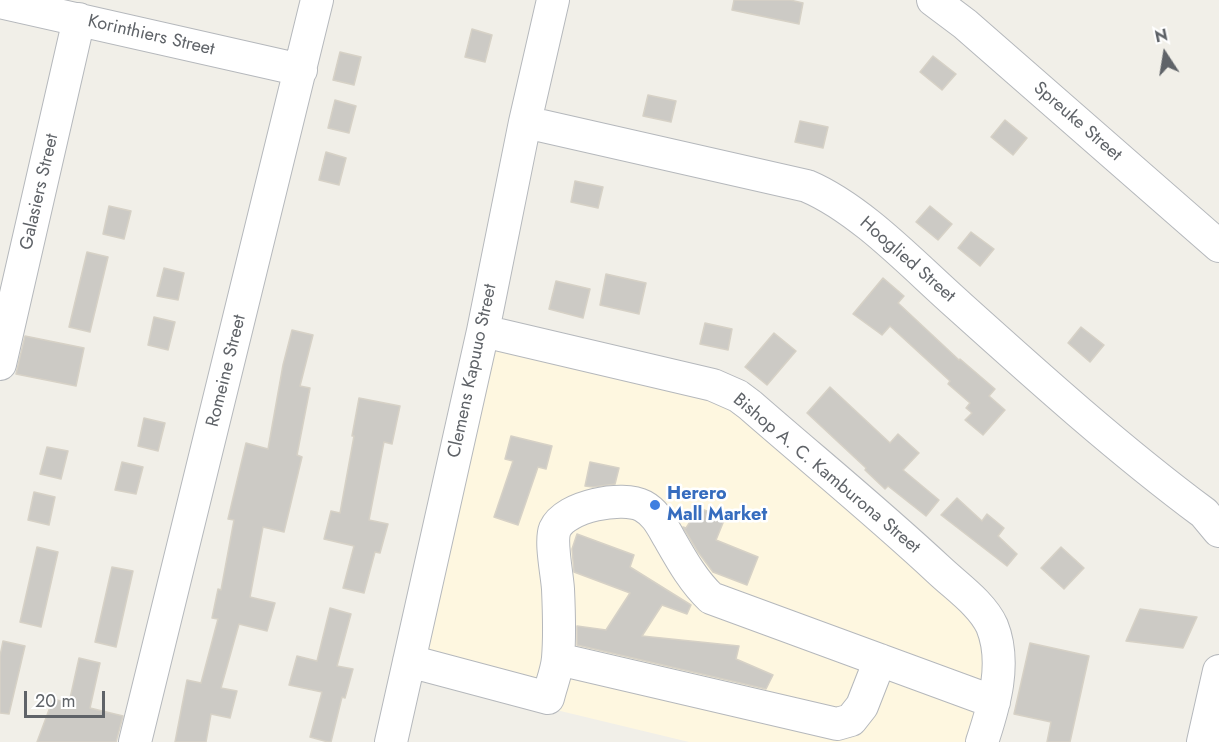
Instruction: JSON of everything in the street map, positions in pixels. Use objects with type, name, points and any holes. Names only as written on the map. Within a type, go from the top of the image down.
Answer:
[{"type":"street","name":"Romeine Street","points":[[135,742],[317,0]]},
{"type":"street","name":"Clemens Kapuuo Street","points":[[391,742],[483,331],[525,122],[553,0]]},
{"type":"street","name":"Spreuke Street","points":[[933,0],[948,10],[1219,246]]},
{"type":"street","name":"Korinthiers Street","points":[[0,2],[301,70]]},
{"type":"street","name":"Galasiers Street","points":[[0,364],[79,19]]},
{"type":"street","name":"Hooglied Street","points":[[525,122],[807,186],[833,198],[882,238],[1065,400],[1204,513],[1219,531]]},
{"type":"street","name":"Bishop A. C. Kamburona Street","points":[[483,331],[713,385],[738,396],[913,546],[985,614],[997,644],[997,682],[994,702],[982,742]]},
{"type":"street","points":[[409,661],[548,698],[558,659],[555,529],[573,513],[614,501],[629,501],[643,506],[658,519],[700,587],[711,598],[994,702]]},
{"type":"street","points":[[558,659],[837,724],[852,720],[862,706],[880,660]]},
{"type":"street","points":[[1203,742],[1219,671]]},
{"type":"shaded area","name":"Herero Mall Market","points":[[483,331],[713,385],[985,614],[981,742],[689,742],[407,674]]},
{"type":"building","points":[[734,0],[790,0],[803,3],[799,24],[732,10]]},
{"type":"building","points":[[472,29],[492,35],[485,62],[465,57]]},
{"type":"building","points":[[340,52],[361,57],[354,85],[333,80]]},
{"type":"building","points":[[933,56],[956,74],[942,90],[920,72]]},
{"type":"building","points":[[648,95],[676,101],[671,122],[643,116]]},
{"type":"building","points":[[335,100],[356,106],[349,133],[328,128]]},
{"type":"building","points":[[1005,120],[1027,138],[1013,155],[991,137]]},
{"type":"building","points":[[800,121],[828,127],[823,148],[795,142]]},
{"type":"building","points":[[326,152],[346,158],[339,185],[319,180]]},
{"type":"building","points":[[575,181],[603,187],[598,208],[571,202]]},
{"type":"building","points":[[109,206],[131,211],[124,239],[103,234]]},
{"type":"building","points":[[930,206],[952,224],[938,240],[916,222]]},
{"type":"building","points":[[971,232],[994,249],[980,266],[958,248]]},
{"type":"building","points":[[87,252],[108,257],[90,332],[69,327]]},
{"type":"building","points":[[164,268],[184,273],[178,300],[157,296]]},
{"type":"building","points":[[606,274],[646,283],[639,314],[600,305]]},
{"type":"building","points":[[883,278],[904,296],[898,303],[959,360],[995,389],[989,396],[1005,410],[983,435],[965,420],[972,413],[966,408],[970,403],[948,384],[950,381],[890,326],[882,335],[853,314]]},
{"type":"building","points":[[556,281],[590,289],[583,318],[549,309]]},
{"type":"building","points":[[154,317],[175,322],[168,350],[148,345]]},
{"type":"building","points":[[705,323],[732,329],[728,350],[700,344]]},
{"type":"building","points":[[1081,327],[1104,345],[1090,362],[1068,343]]},
{"type":"building","points":[[292,330],[313,335],[300,386],[310,388],[297,455],[302,457],[284,532],[263,527],[250,597],[275,603],[267,631],[239,624],[221,688],[237,691],[230,718],[211,714],[206,742],[175,742],[187,680],[201,683],[218,619],[212,618],[218,589],[221,590],[234,520],[228,519],[246,443],[268,449],[283,365]]},
{"type":"building","points":[[774,333],[796,351],[767,385],[745,367]]},
{"type":"building","points":[[25,336],[84,348],[76,386],[16,374]]},
{"type":"building","points":[[830,387],[890,443],[898,434],[919,453],[903,470],[939,500],[926,516],[888,486],[885,489],[807,413]]},
{"type":"building","points":[[359,398],[400,406],[392,444],[384,442],[369,520],[388,524],[380,553],[375,552],[364,593],[343,588],[354,546],[324,539],[331,511],[340,513]]},
{"type":"building","points":[[144,418],[165,423],[158,451],[138,446]]},
{"type":"building","points":[[511,436],[552,446],[546,469],[538,467],[518,525],[494,517],[513,461],[505,459]]},
{"type":"building","points":[[47,447],[68,451],[61,479],[40,474]]},
{"type":"building","points":[[122,462],[143,467],[136,494],[115,490]]},
{"type":"building","points":[[590,462],[619,468],[615,484],[585,486]]},
{"type":"building","points":[[34,492],[55,497],[49,525],[28,520]]},
{"type":"building","points":[[957,498],[982,521],[987,514],[1004,528],[998,536],[1017,554],[1007,566],[941,515]]},
{"type":"building","points":[[699,508],[725,518],[716,540],[758,557],[747,585],[713,572],[698,552],[683,527],[686,528]]},
{"type":"building","points":[[577,534],[634,555],[630,567],[691,605],[687,614],[662,605],[642,636],[739,646],[736,659],[773,675],[766,689],[577,645],[577,626],[606,630],[630,593],[574,572],[572,549]]},
{"type":"building","points":[[37,547],[58,552],[41,627],[20,622]]},
{"type":"building","points":[[1061,547],[1084,568],[1064,589],[1041,568]]},
{"type":"building","points":[[112,567],[133,571],[116,647],[95,642]]},
{"type":"building","points":[[330,608],[351,614],[337,666],[353,669],[345,698],[342,697],[331,742],[328,742],[310,737],[322,692],[289,685],[297,656],[317,661]]},
{"type":"building","points":[[1140,609],[1197,617],[1183,648],[1126,641]]},
{"type":"building","points":[[3,641],[25,646],[9,714],[0,713],[0,656]]},
{"type":"building","points":[[1030,643],[1089,656],[1070,742],[1047,742],[1051,722],[1014,714]]},
{"type":"building","points":[[79,658],[100,663],[90,708],[123,716],[116,742],[37,742],[53,699],[69,703]]},
{"type":"place","name":"Herero Mall Market","points":[[655,505]]}]
